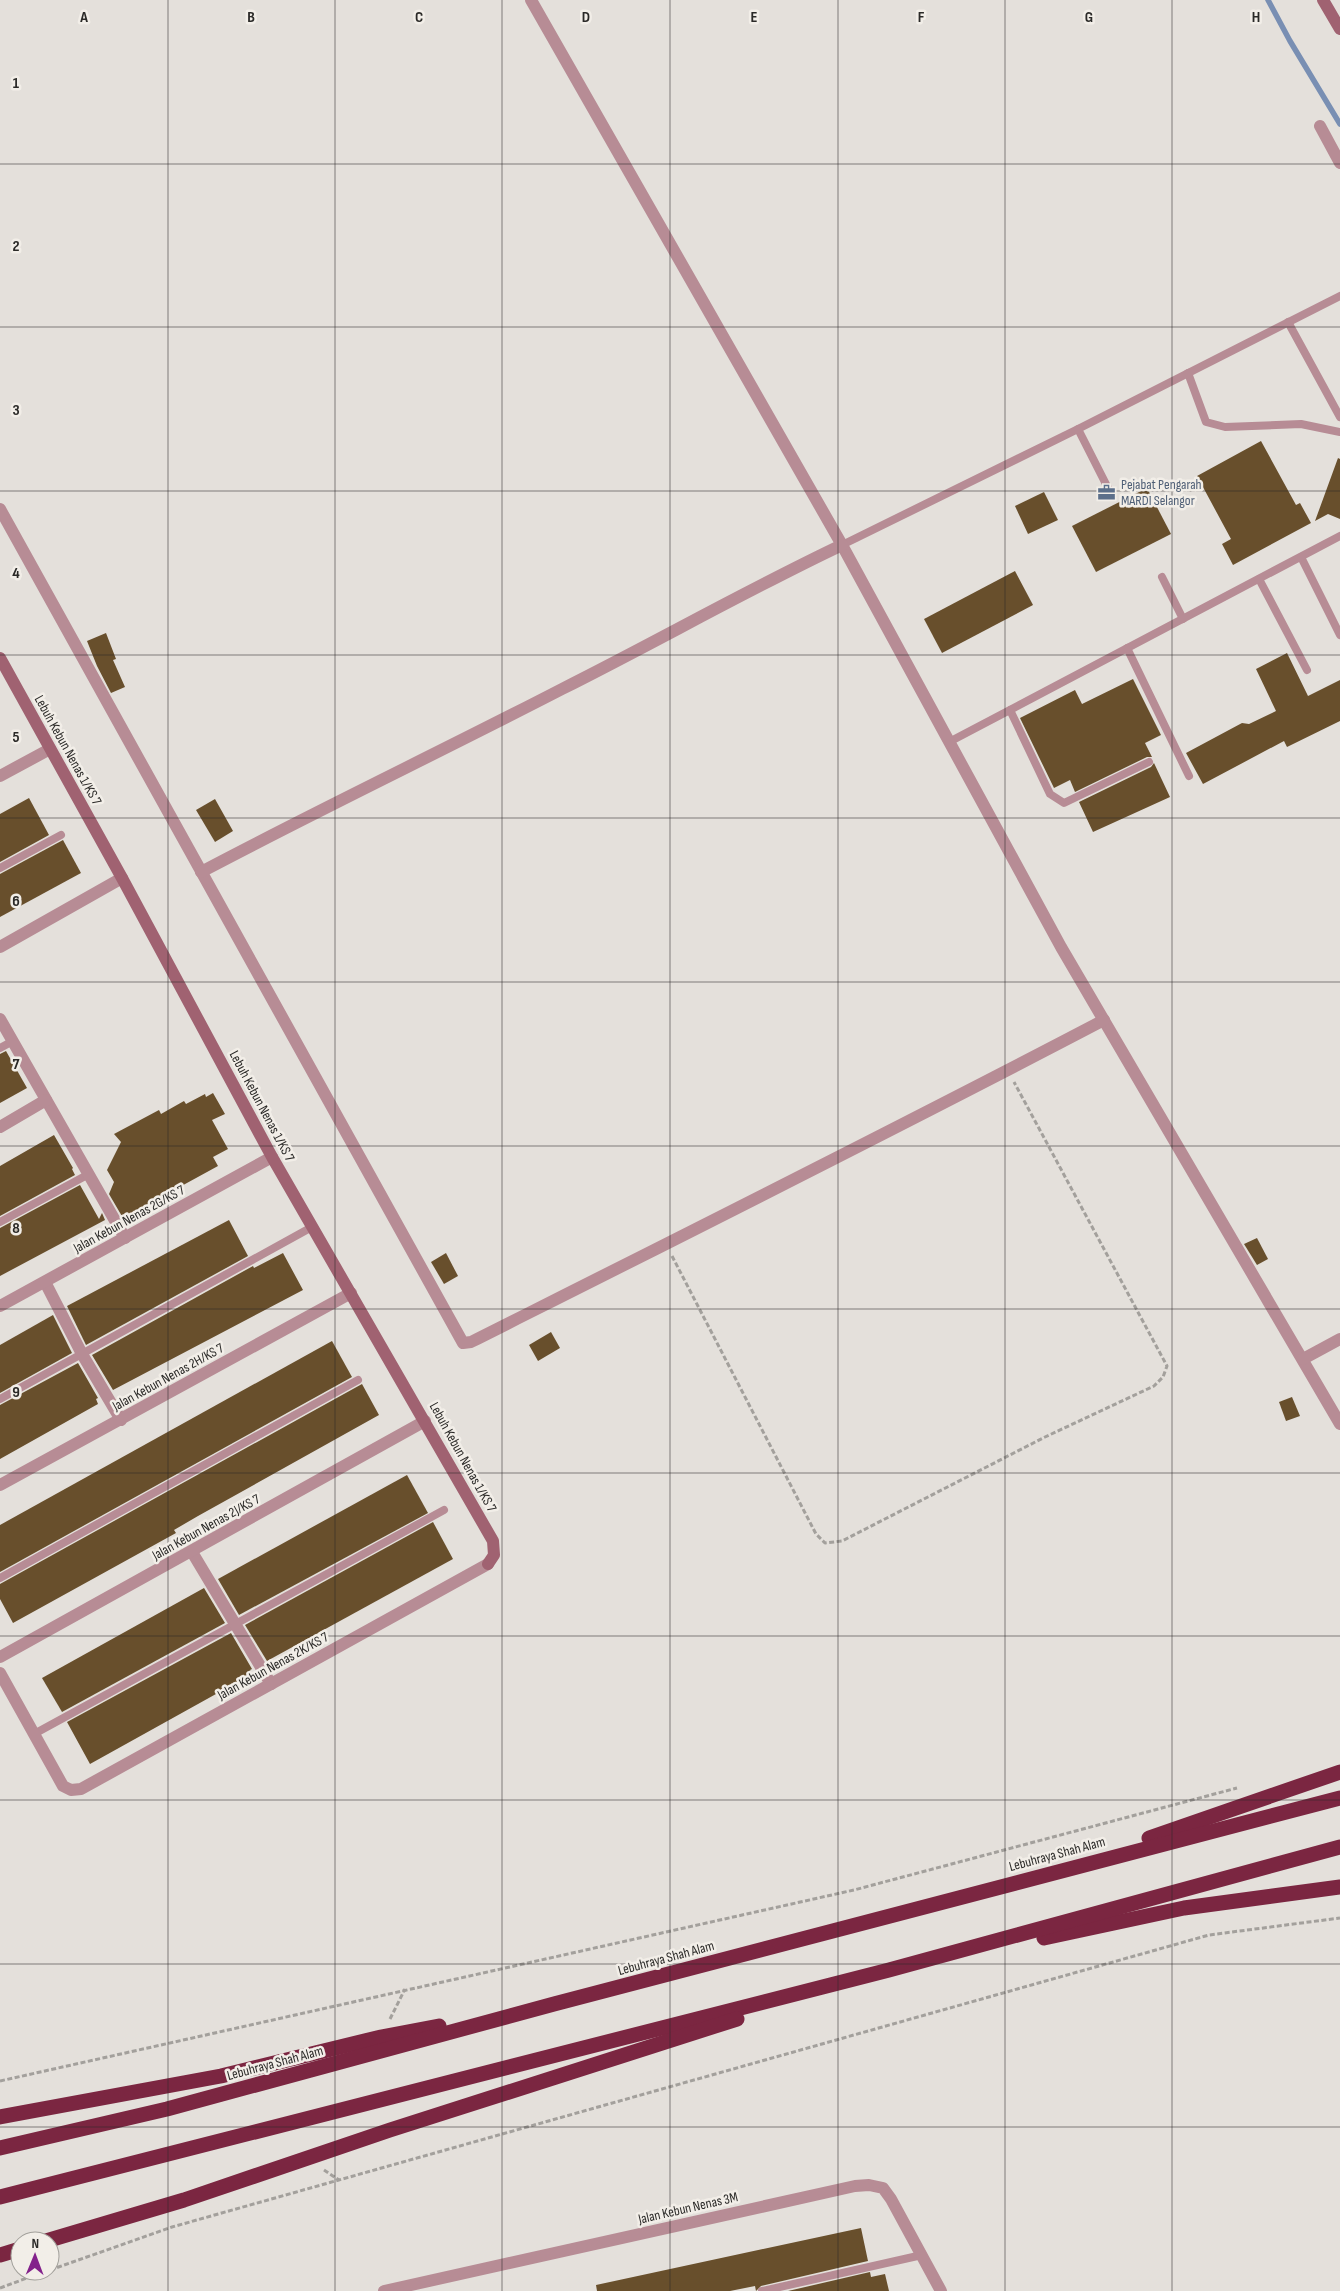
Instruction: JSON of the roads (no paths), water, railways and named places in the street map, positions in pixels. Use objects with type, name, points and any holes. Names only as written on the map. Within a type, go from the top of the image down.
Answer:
[{"type":"highway","points":[[1049,1873],[1340,1772]]},
{"type":"highway","name":"Lebuhraya Shah Alam","points":[[0,2148],[167,2109],[554,2004],[1340,1798]]},
{"type":"highway","points":[[0,2197],[889,1970],[1340,1848]]},
{"type":"highway","points":[[60,2237],[184,2200],[390,2130],[889,1970],[1184,1908],[1340,1887]]},
{"type":"highway","points":[[0,2117],[221,2076],[381,2037],[554,2004]]},
{"type":"street","points":[[531,0],[842,546],[1061,947],[1340,1424]]},
{"type":"street","points":[[1323,0],[1340,29]]},
{"type":"street","points":[[1320,126],[1340,163]]},
{"type":"street","points":[[0,509],[460,1341],[463,1343],[471,1342],[666,1244],[1104,1020]]},
{"type":"street","points":[[201,872],[387,776],[563,689],[744,593],[842,546]]},
{"type":"street","name":"Lebuh Kebun Nenas 1/KS 7","points":[[0,658],[122,878],[272,1157],[493,1541],[494,1555],[488,1564]]},
{"type":"street","points":[[0,776],[50,749]]},
{"type":"street","points":[[0,947],[122,878]]},
{"type":"street","points":[[0,1019],[125,1238]]},
{"type":"street","points":[[0,1127],[46,1100]]},
{"type":"street","name":"Jalan Kebun Nenas 2G/KS 7","points":[[0,1306],[272,1157]]},
{"type":"street","points":[[45,1282],[82,1354],[120,1420]]},
{"type":"street","name":"Jalan Kebun Nenas 2H/KS 7","points":[[0,1485],[351,1293]]},
{"type":"street","points":[[1303,1359],[1340,1339]]},
{"type":"street","name":"Jalan Kebun Nenas 2J/KS 7","points":[[0,1657],[425,1421]]},
{"type":"street","points":[[192,1552],[271,1684]]},
{"type":"street","name":"Jalan Kebun Nenas 2K/KS 7","points":[[34,1734],[63,1786],[70,1790],[81,1789],[488,1564]]},
{"type":"street","points":[[0,1673],[34,1734]]},
{"type":"street","name":"Jalan Kebun Nenas 3M","points":[[384,2291],[855,2186],[868,2185],[883,2188],[941,2291]]},
{"type":"lane","points":[[842,546],[1340,296]]},
{"type":"lane","points":[[1288,322],[1339,415]]},
{"type":"lane","points":[[1188,373],[1206,422],[1225,427],[1301,424],[1340,432]]},
{"type":"lane","points":[[1078,429],[1112,496]]},
{"type":"lane","points":[[949,742],[1340,536]]},
{"type":"lane","points":[[1301,557],[1340,635]]},
{"type":"lane","points":[[1162,577],[1183,619]]},
{"type":"lane","points":[[1259,579],[1307,670]]},
{"type":"lane","points":[[1127,648],[1189,776]]},
{"type":"lane","points":[[1010,710],[1050,794],[1064,803],[1149,762]]},
{"type":"lane","points":[[0,868],[61,835]]},
{"type":"lane","points":[[0,1048],[12,1041]]},
{"type":"lane","points":[[0,1222],[89,1174]]},
{"type":"lane","points":[[0,1399],[312,1227]]},
{"type":"lane","points":[[0,1578],[358,1380]]},
{"type":"lane","points":[[34,1734],[444,1510]]},
{"type":"lane","points":[[762,2291],[922,2255]]},
{"type":"waterway","points":[[1268,0],[1290,41],[1340,124]]},
{"type":"place","name":"Pejabat Pengarah MARDI Selangor","points":[[1107,492]]}]
